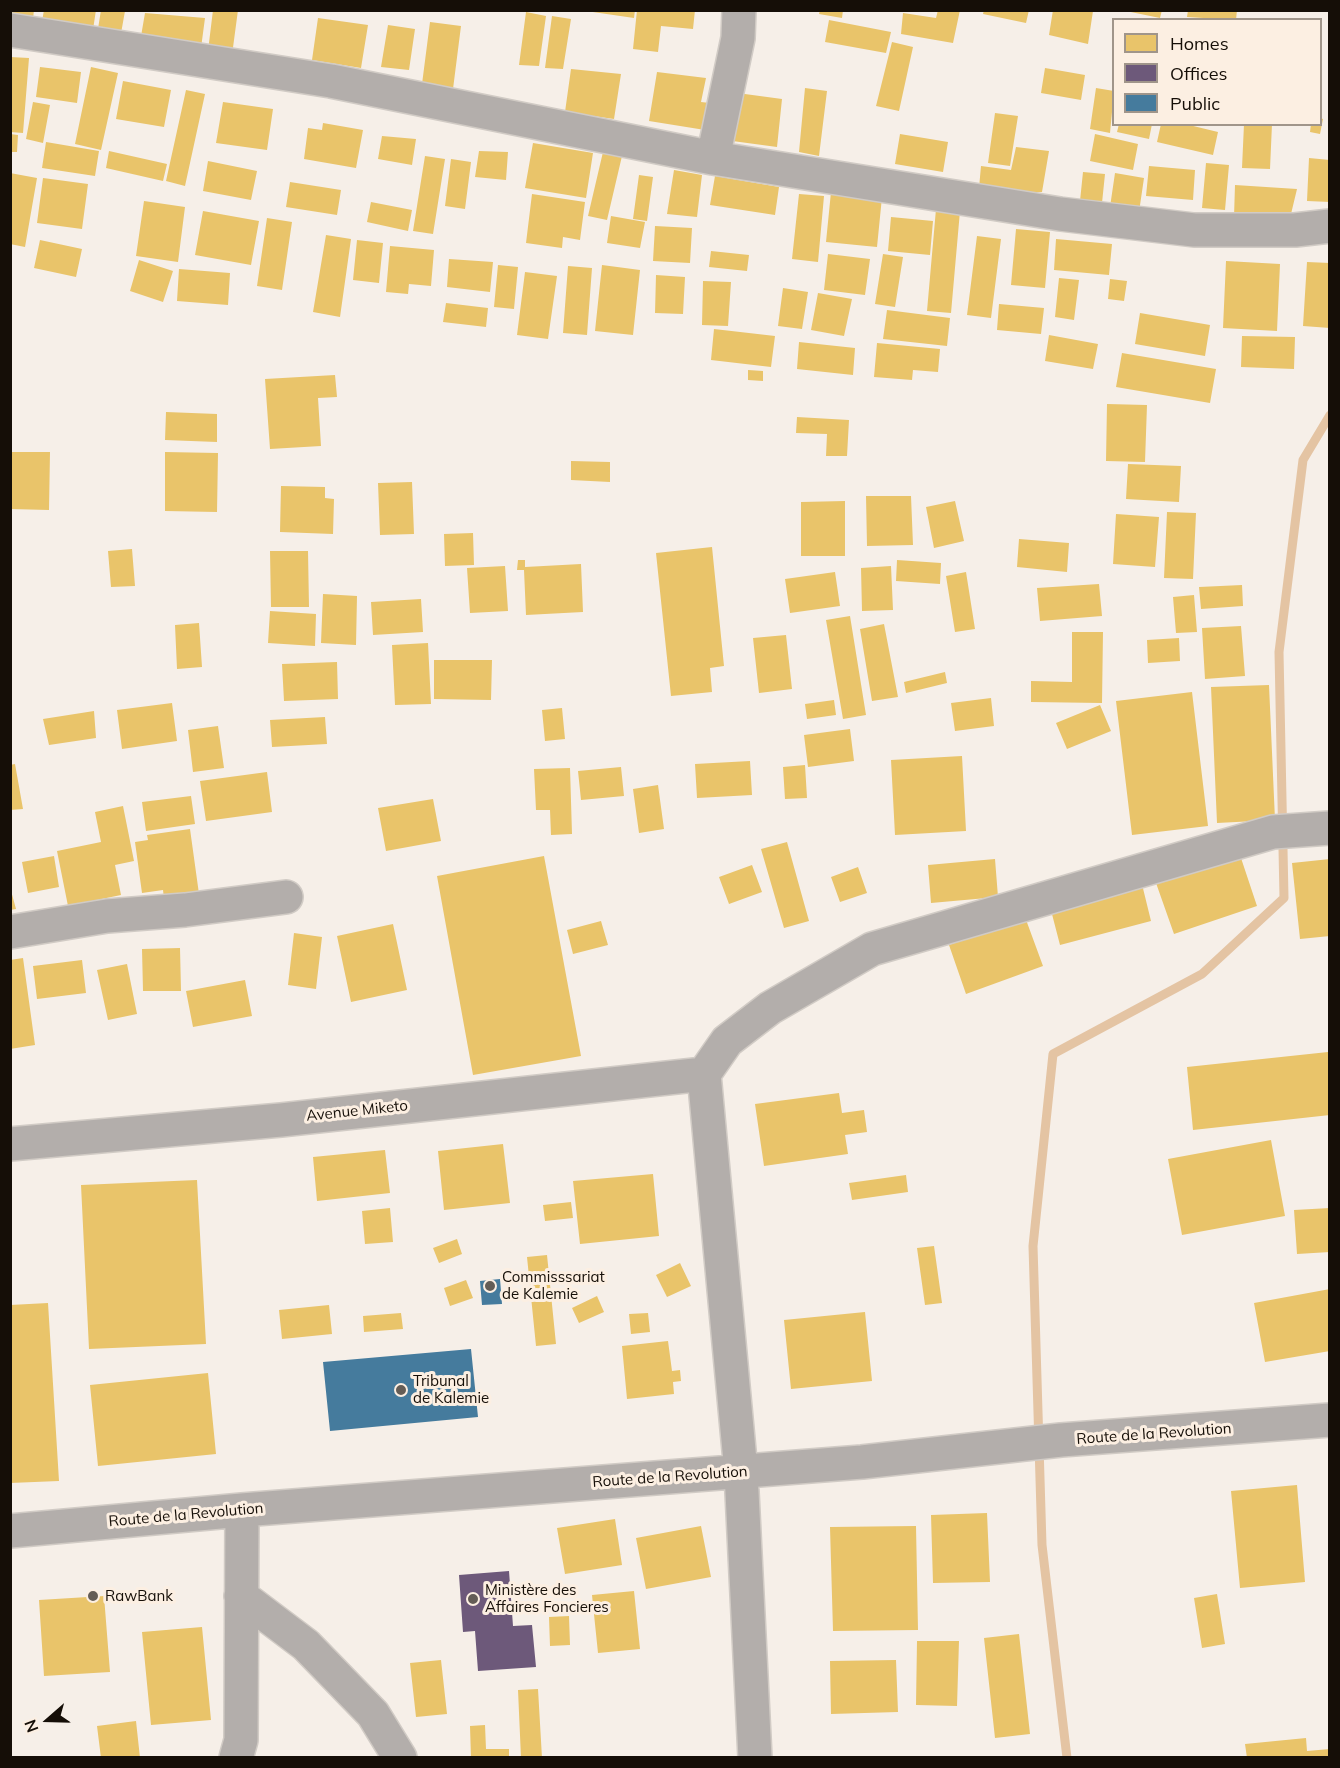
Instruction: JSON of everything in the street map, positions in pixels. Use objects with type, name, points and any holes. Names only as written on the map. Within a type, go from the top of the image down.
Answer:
[{"type":"street","points":[[713,158],[738,38],[739,10]]},
{"type":"street","points":[[10,30],[331,81],[713,158],[1060,214],[1194,230],[1295,230],[1329,226]]},
{"type":"street","points":[[755,1758],[741,1472],[704,1074],[727,1041],[761,1014],[872,949],[1273,832],[1329,828]]},
{"type":"street","points":[[10,932],[107,916],[185,910],[286,897]]},
{"type":"street","name":"Avenue Miketo","points":[[10,1144],[281,1120],[704,1074]]},
{"type":"street","name":"Route de la Revolution","points":[[10,1531],[242,1510],[741,1472],[1061,1440],[1329,1420]]},
{"type":"street","points":[[233,1752],[241,1596],[242,1510]]},
{"type":"street","points":[[241,1596],[306,1645],[373,1714],[400,1758]]},
{"type":"building: Homes","points":[[10,10],[34,10],[33,19],[10,15]]},
{"type":"building: Homes","points":[[44,10],[96,10],[92,36],[41,27]]},
{"type":"building: Homes","points":[[101,10],[125,11],[120,39],[97,35]]},
{"type":"building: Homes","points":[[213,10],[238,10],[232,55],[208,51]]},
{"type":"building: Homes","points":[[579,10],[635,10],[634,18]]},
{"type":"building: Homes","points":[[637,10],[695,10],[693,29],[661,26],[658,52],[633,49]]},
{"type":"building: Homes","points":[[820,10],[843,10],[842,18],[819,14]]},
{"type":"building: Homes","points":[[938,10],[960,10],[953,43],[901,34],[903,13],[936,18]]},
{"type":"building: Homes","points":[[984,10],[1029,10],[1026,23],[983,14]]},
{"type":"building: Homes","points":[[1053,10],[1093,11],[1088,44],[1049,35]]},
{"type":"building: Homes","points":[[1121,10],[1162,10],[1160,18]]},
{"type":"building: Homes","points":[[1188,10],[1237,10],[1236,18],[1187,17]]},
{"type":"building: Homes","points":[[526,12],[546,16],[539,66],[519,65]]},
{"type":"building: Homes","points":[[145,13],[205,18],[201,48],[140,42]]},
{"type":"building: Homes","points":[[552,16],[571,19],[563,69],[545,68]]},
{"type":"building: Homes","points":[[318,18],[368,25],[361,68],[312,60]]},
{"type":"building: Homes","points":[[829,20],[891,32],[886,53],[825,42]]},
{"type":"building: Homes","points":[[430,22],[461,26],[453,89],[422,84]]},
{"type":"building: Homes","points":[[388,25],[415,29],[409,70],[381,67]]},
{"type":"building: Homes","points":[[892,42],[913,47],[899,111],[876,106]]},
{"type":"building: Homes","points":[[10,57],[29,58],[23,133],[10,132]]},
{"type":"building: Homes","points":[[40,67],[81,72],[77,103],[36,97]]},
{"type":"building: Homes","points":[[91,67],[118,73],[101,150],[75,144]]},
{"type":"building: Homes","points":[[1045,68],[1085,75],[1081,100],[1041,93]]},
{"type":"building: Homes","points":[[571,69],[621,74],[614,119],[565,112]]},
{"type":"building: Homes","points":[[657,72],[706,78],[701,102],[710,103],[705,130],[649,121]]},
{"type":"building: Homes","points":[[123,81],[171,90],[164,127],[116,119]]},
{"type":"building: Homes","points":[[805,88],[827,91],[819,156],[799,152]]},
{"type":"building: Homes","points":[[1096,88],[1112,91],[1110,133],[1090,129]]},
{"type":"building: Homes","points":[[186,90],[205,94],[185,186],[166,181]]},
{"type":"building: Homes","points":[[730,92],[782,99],[777,147],[725,140]]},
{"type":"building: Homes","points":[[33,102],[50,105],[43,143],[26,139]]},
{"type":"building: Homes","points":[[223,102],[273,109],[267,150],[216,143]]},
{"type":"building: Homes","points":[[995,113],[1018,116],[1010,166],[988,163]]},
{"type":"building: Homes","points":[[323,123],[363,130],[356,168],[304,159],[308,128],[322,130]]},
{"type":"building: Homes","points":[[1118,126],[1152,126],[1149,139],[1117,132]]},
{"type":"building: Homes","points":[[1161,126],[1193,126],[1218,132],[1213,155],[1157,142]]},
{"type":"building: Homes","points":[[1244,126],[1272,126],[1270,169],[1242,168]]},
{"type":"building: Homes","points":[[1311,126],[1322,126],[1320,134],[1310,132]]},
{"type":"building: Homes","points":[[10,134],[18,135],[17,152],[10,152]]},
{"type":"building: Homes","points":[[900,134],[948,142],[943,172],[895,164]]},
{"type":"building: Homes","points":[[1095,134],[1138,144],[1133,170],[1090,161]]},
{"type":"building: Homes","points":[[382,136],[416,139],[412,165],[378,159]]},
{"type":"building: Homes","points":[[46,142],[99,151],[95,176],[42,168]]},
{"type":"building: Homes","points":[[533,143],[593,153],[586,198],[525,188]]},
{"type":"building: Homes","points":[[1016,147],[1049,151],[1042,192],[1024,193],[979,188],[981,166],[1011,170]]},
{"type":"building: Homes","points":[[109,151],[167,164],[163,181],[106,168]]},
{"type":"building: Homes","points":[[479,151],[508,152],[506,180],[475,177]]},
{"type":"building: Homes","points":[[603,152],[622,156],[607,220],[588,216]]},
{"type":"building: Homes","points":[[425,156],[445,159],[433,234],[413,231]]},
{"type":"building: Homes","points":[[1309,158],[1330,160],[1330,202],[1307,201]]},
{"type":"building: Homes","points":[[451,159],[471,162],[465,209],[445,206]]},
{"type":"building: Homes","points":[[208,161],[257,171],[251,200],[203,191]]},
{"type":"building: Homes","points":[[1206,163],[1229,165],[1225,210],[1202,208]]},
{"type":"building: Homes","points":[[1149,166],[1195,170],[1193,200],[1146,196]]},
{"type":"building: Homes","points":[[674,170],[702,175],[697,217],[667,214]]},
{"type":"building: Homes","points":[[1083,172],[1105,174],[1102,203],[1080,201]]},
{"type":"building: Homes","points":[[10,173],[37,178],[25,247],[10,244]]},
{"type":"building: Homes","points":[[1115,173],[1144,178],[1139,212],[1110,207]]},
{"type":"building: Homes","points":[[639,175],[653,177],[647,221],[633,219]]},
{"type":"building: Homes","points":[[715,176],[779,187],[775,215],[710,205]]},
{"type":"building: Homes","points":[[43,178],[88,184],[82,229],[37,223]]},
{"type":"building: Homes","points":[[290,182],[341,190],[337,215],[286,207]]},
{"type":"building: Homes","points":[[1235,185],[1297,189],[1291,214],[1234,217]]},
{"type":"building: Homes","points":[[831,192],[882,197],[877,247],[826,242]]},
{"type":"building: Homes","points":[[532,194],[585,202],[580,240],[563,237],[562,248],[526,243]]},
{"type":"building: Homes","points":[[799,194],[824,196],[818,262],[792,259]]},
{"type":"building: Homes","points":[[144,201],[185,207],[178,262],[136,256]]},
{"type":"building: Homes","points":[[371,202],[412,210],[408,231],[367,222]]},
{"type":"building: Homes","points":[[936,209],[960,211],[951,313],[927,311]]},
{"type":"building: Homes","points":[[203,211],[259,221],[251,265],[195,255]]},
{"type":"building: Homes","points":[[611,216],[645,222],[640,248],[607,243]]},
{"type":"building: Homes","points":[[891,217],[933,221],[930,255],[888,251]]},
{"type":"building: Homes","points":[[267,218],[292,222],[282,290],[257,286]]},
{"type":"building: Homes","points":[[655,226],[692,228],[690,263],[653,261]]},
{"type":"building: Homes","points":[[1016,229],[1050,232],[1045,288],[1011,285]]},
{"type":"building: Homes","points":[[326,235],[351,239],[340,317],[313,312]]},
{"type":"building: Homes","points":[[977,236],[1001,239],[991,318],[967,315]]},
{"type":"building: Homes","points":[[1056,239],[1112,244],[1109,275],[1054,270]]},
{"type":"building: Homes","points":[[40,240],[82,249],[76,277],[34,268]]},
{"type":"building: Homes","points":[[357,240],[383,243],[379,283],[353,280]]},
{"type":"building: Homes","points":[[390,246],[434,250],[431,286],[409,284],[408,294],[386,292]]},
{"type":"building: Homes","points":[[711,251],[749,255],[747,271],[709,267]]},
{"type":"building: Homes","points":[[828,254],[870,259],[865,295],[824,290]]},
{"type":"building: Homes","points":[[883,254],[903,257],[895,307],[875,304]]},
{"type":"building: Homes","points":[[449,259],[493,262],[490,292],[447,287]]},
{"type":"building: Homes","points":[[139,260],[173,271],[163,302],[130,291]]},
{"type":"building: Homes","points":[[1226,261],[1280,264],[1277,331],[1223,328]]},
{"type":"building: Homes","points":[[1307,262],[1330,263],[1330,328],[1303,326]]},
{"type":"building: Homes","points":[[498,265],[518,267],[514,309],[494,307]]},
{"type":"building: Homes","points":[[602,265],[640,270],[633,335],[595,331]]},
{"type":"building: Homes","points":[[568,266],[592,268],[587,335],[563,333]]},
{"type":"building: Homes","points":[[179,269],[230,273],[228,305],[177,301]]},
{"type":"building: Homes","points":[[525,272],[557,276],[548,339],[517,335]]},
{"type":"building: Homes","points":[[656,275],[685,277],[683,314],[655,313]]},
{"type":"building: Homes","points":[[1059,278],[1079,280],[1074,320],[1055,317]]},
{"type":"building: Homes","points":[[1110,279],[1127,281],[1124,301],[1108,299]]},
{"type":"building: Homes","points":[[703,281],[731,282],[728,326],[702,325]]},
{"type":"building: Homes","points":[[783,288],[808,292],[802,329],[778,326]]},
{"type":"building: Homes","points":[[818,293],[852,299],[844,336],[811,330]]},
{"type":"building: Homes","points":[[446,303],[488,308],[486,327],[443,322]]},
{"type":"building: Homes","points":[[999,304],[1044,308],[1041,334],[997,330]]},
{"type":"building: Homes","points":[[887,310],[950,318],[947,346],[883,339]]},
{"type":"building: Homes","points":[[1140,313],[1210,325],[1205,356],[1135,344]]},
{"type":"building: Homes","points":[[714,329],[775,336],[771,367],[711,360]]},
{"type":"building: Homes","points":[[1049,335],[1098,344],[1093,369],[1045,361]]},
{"type":"building: Homes","points":[[1242,336],[1295,337],[1294,369],[1241,367]]},
{"type":"building: Homes","points":[[799,342],[855,348],[853,375],[797,369]]},
{"type":"building: Homes","points":[[877,343],[940,349],[938,372],[913,370],[912,380],[874,377]]},
{"type":"building: Homes","points":[[1122,353],[1216,369],[1210,403],[1116,387]]},
{"type":"building: Homes","points":[[748,370],[763,371],[763,381],[748,380]]},
{"type":"building: Homes","points":[[335,375],[337,397],[318,398],[321,446],[270,449],[265,379]]},
{"type":"building: Homes","points":[[1107,404],[1147,405],[1145,462],[1106,461]]},
{"type":"building: Homes","points":[[166,412],[217,414],[217,442],[165,440]]},
{"type":"building: Homes","points":[[797,417],[849,420],[847,456],[826,456],[827,434],[796,433]]},
{"type":"building: Homes","points":[[10,452],[50,452],[49,510],[10,509]]},
{"type":"building: Homes","points":[[165,452],[218,453],[217,512],[165,511]]},
{"type":"building: Homes","points":[[571,461],[610,462],[610,482],[571,480]]},
{"type":"building: Homes","points":[[1128,464],[1181,466],[1179,502],[1126,499]]},
{"type":"building: Homes","points":[[412,482],[414,534],[380,535],[378,483]]},
{"type":"building: Homes","points":[[281,486],[325,487],[325,498],[334,499],[333,534],[280,532]]},
{"type":"building: Homes","points":[[866,496],[911,496],[913,545],[867,546]]},
{"type":"building: Homes","points":[[845,501],[845,556],[801,556],[801,502]]},
{"type":"building: Homes","points":[[955,501],[964,541],[934,548],[926,507]]},
{"type":"building: Homes","points":[[1167,512],[1196,513],[1193,579],[1164,578]]},
{"type":"building: Homes","points":[[1116,514],[1159,517],[1155,567],[1113,564]]},
{"type":"building: Homes","points":[[473,533],[474,565],[445,566],[444,534]]},
{"type":"building: Homes","points":[[1019,539],[1069,543],[1067,572],[1017,567]]},
{"type":"building: Homes","points":[[712,547],[724,666],[710,668],[712,692],[671,696],[656,553]]},
{"type":"building: Homes","points":[[132,549],[135,586],[111,587],[108,551]]},
{"type":"building: Homes","points":[[270,551],[308,551],[309,607],[271,607]]},
{"type":"building: Homes","points":[[518,560],[525,560],[525,567],[581,564],[583,612],[526,615],[524,570],[517,570]]},
{"type":"building: Homes","points":[[897,560],[941,563],[940,584],[896,581]]},
{"type":"building: Homes","points":[[505,566],[508,611],[470,613],[467,568]]},
{"type":"building: Homes","points":[[891,566],[893,610],[862,611],[861,568]]},
{"type":"building: Homes","points":[[835,572],[840,606],[790,613],[785,579]]},
{"type":"building: Homes","points":[[966,572],[975,629],[955,632],[946,576]]},
{"type":"building: Homes","points":[[1099,584],[1102,616],[1040,621],[1037,588]]},
{"type":"building: Homes","points":[[1242,585],[1243,606],[1201,609],[1199,587]]},
{"type":"building: Homes","points":[[323,594],[357,596],[356,645],[321,643]]},
{"type":"building: Homes","points":[[1194,595],[1197,632],[1176,633],[1173,597]]},
{"type":"building: Homes","points":[[421,599],[423,632],[373,635],[371,602]]},
{"type":"building: Homes","points":[[270,611],[316,614],[315,646],[268,643]]},
{"type":"building: Homes","points":[[850,616],[866,715],[843,719],[826,620]]},
{"type":"building: Homes","points":[[199,623],[202,667],[177,669],[175,625]]},
{"type":"building: Homes","points":[[884,624],[898,697],[872,701],[860,629]]},
{"type":"building: Homes","points":[[1241,626],[1245,676],[1205,679],[1202,628]]},
{"type":"building: Homes","points":[[1072,632],[1103,632],[1102,703],[1031,702],[1031,681],[1072,682]]},
{"type":"building: Homes","points":[[786,635],[792,689],[759,693],[753,638]]},
{"type":"building: Homes","points":[[1179,638],[1180,661],[1148,663],[1147,640]]},
{"type":"building: Homes","points":[[428,643],[431,704],[395,705],[392,645]]},
{"type":"building: Homes","points":[[434,660],[492,660],[491,700],[434,699]]},
{"type":"building: Homes","points":[[337,662],[338,699],[284,701],[282,664]]},
{"type":"building: Homes","points":[[945,672],[947,683],[906,693],[904,682]]},
{"type":"building: Homes","points":[[1269,685],[1275,820],[1217,823],[1211,687]]},
{"type":"building: Homes","points":[[1192,692],[1208,826],[1132,835],[1116,701]]},
{"type":"building: Homes","points":[[991,698],[994,726],[955,731],[951,703]]},
{"type":"building: Homes","points":[[834,700],[836,715],[807,719],[805,704]]},
{"type":"building: Homes","points":[[172,703],[177,741],[122,749],[117,710]]},
{"type":"building: Homes","points":[[1100,705],[1111,731],[1067,749],[1056,723]]},
{"type":"building: Homes","points":[[562,708],[565,739],[545,741],[542,710]]},
{"type":"building: Homes","points":[[94,711],[96,738],[49,745],[43,719]]},
{"type":"building: Homes","points":[[325,717],[327,744],[272,747],[270,720]]},
{"type":"building: Homes","points":[[218,726],[224,768],[193,772],[188,730]]},
{"type":"building: Homes","points":[[850,729],[854,761],[808,767],[804,735]]},
{"type":"building: Homes","points":[[962,756],[966,831],[895,835],[891,760]]},
{"type":"building: Homes","points":[[750,761],[752,795],[697,798],[695,764]]},
{"type":"building: Homes","points":[[15,764],[23,809],[10,810],[10,765]]},
{"type":"building: Homes","points":[[805,765],[807,798],[785,799],[783,767]]},
{"type":"building: Homes","points":[[621,767],[624,796],[581,800],[578,771]]},
{"type":"building: Homes","points":[[570,768],[572,834],[551,835],[550,810],[536,810],[534,769]]},
{"type":"building: Homes","points":[[267,772],[272,812],[206,821],[200,781]]},
{"type":"building: Homes","points":[[658,785],[664,829],[639,833],[633,789]]},
{"type":"building: Homes","points":[[191,796],[195,824],[146,831],[142,802]]},
{"type":"building: Homes","points":[[433,799],[441,841],[386,851],[378,808]]},
{"type":"building: Homes","points":[[123,806],[134,861],[115,865],[121,895],[68,906],[57,851],[101,842],[95,812]]},
{"type":"building: Homes","points":[[190,829],[199,894],[164,899],[163,890],[142,893],[135,842],[148,840],[147,835]]},
{"type":"building: Homes","points":[[787,842],[809,921],[784,928],[761,849]]},
{"type":"building: Homes","points":[[1240,855],[1257,906],[1174,934],[1156,883]]},
{"type":"building: Homes","points":[[54,856],[59,887],[28,893],[22,862]]},
{"type":"building: Homes","points":[[544,856],[581,1056],[473,1075],[437,876]]},
{"type":"building: Homes","points":[[995,859],[998,897],[931,903],[928,865]]},
{"type":"building: Homes","points":[[1330,859],[1330,936],[1300,939],[1292,863]]},
{"type":"building: Homes","points":[[752,865],[762,892],[729,904],[719,877]]},
{"type":"building: Homes","points":[[858,867],[867,893],[840,902],[831,877]]},
{"type":"building: Homes","points":[[1138,868],[1151,921],[1060,945],[1046,891]]},
{"type":"building: Homes","points":[[10,887],[16,909],[10,910]]},
{"type":"building: Homes","points":[[1025,917],[1043,966],[966,994],[949,945]]},
{"type":"building: Homes","points":[[601,921],[608,945],[573,954],[567,930]]},
{"type":"building: Homes","points":[[393,924],[407,990],[351,1002],[337,936]]},
{"type":"building: Homes","points":[[294,933],[322,937],[316,989],[288,985]]},
{"type":"building: Homes","points":[[180,948],[181,991],[143,991],[142,949]]},
{"type":"building: Homes","points":[[23,958],[35,1045],[10,1049],[10,960]]},
{"type":"building: Homes","points":[[82,960],[86,993],[37,999],[33,966]]},
{"type":"building: Homes","points":[[127,964],[137,1014],[108,1020],[97,970]]},
{"type":"building: Homes","points":[[245,980],[252,1016],[193,1027],[186,991]]},
{"type":"building: Homes","points":[[1328,1052],[1330,1115],[1193,1130],[1187,1067]]},
{"type":"building: Homes","points":[[839,1093],[842,1113],[864,1110],[867,1132],[845,1135],[848,1154],[764,1166],[755,1104]]},
{"type":"building: Homes","points":[[1271,1140],[1285,1216],[1182,1235],[1168,1159]]},
{"type":"building: Homes","points":[[503,1144],[510,1203],[444,1210],[438,1151]]},
{"type":"building: Homes","points":[[385,1150],[390,1193],[317,1201],[313,1157]]},
{"type":"building: Homes","points":[[653,1174],[659,1236],[580,1244],[573,1181]]},
{"type":"building: Homes","points":[[906,1175],[908,1192],[852,1200],[849,1183]]},
{"type":"building: Homes","points":[[197,1180],[206,1344],[89,1349],[81,1185]]},
{"type":"building: Homes","points":[[571,1202],[573,1218],[545,1221],[543,1205]]},
{"type":"building: Homes","points":[[390,1208],[393,1242],[365,1244],[362,1211]]},
{"type":"building: Homes","points":[[1330,1208],[1330,1252],[1297,1254],[1294,1210]]},
{"type":"building: Homes","points":[[457,1239],[462,1254],[439,1263],[433,1248]]},
{"type":"building: Homes","points":[[934,1246],[942,1303],[925,1305],[917,1248]]},
{"type":"building: Homes","points":[[547,1255],[556,1344],[536,1346],[527,1257]]},
{"type":"building: Homes","points":[[680,1263],[691,1286],[667,1297],[656,1275]]},
{"type":"building: Homes","points":[[466,1280],[473,1298],[450,1306],[444,1288]]},
{"type":"building: Homes","points":[[1330,1289],[1330,1351],[1265,1362],[1254,1303]]},
{"type":"building: Homes","points":[[597,1296],[604,1312],[579,1323],[572,1308]]},
{"type":"building: Homes","points":[[48,1303],[59,1481],[10,1483],[10,1305]]},
{"type":"building: Homes","points":[[329,1305],[332,1334],[282,1339],[279,1310]]},
{"type":"building: Homes","points":[[865,1312],[872,1381],[791,1389],[784,1320]]},
{"type":"building: Homes","points":[[401,1313],[403,1329],[364,1332],[363,1316]]},
{"type":"building: Homes","points":[[648,1313],[650,1332],[631,1334],[629,1314]]},
{"type":"building: Homes","points":[[668,1341],[672,1371],[680,1370],[681,1381],[673,1382],[674,1394],[627,1399],[622,1346]]},
{"type":"building: Homes","points":[[208,1373],[216,1454],[98,1466],[90,1385]]},
{"type":"building: Homes","points":[[1297,1485],[1305,1582],[1240,1588],[1231,1491]]},
{"type":"building: Homes","points":[[987,1513],[990,1582],[933,1583],[931,1515]]},
{"type":"building: Homes","points":[[615,1519],[622,1565],[565,1574],[557,1528]]},
{"type":"building: Homes","points":[[701,1526],[711,1577],[646,1589],[636,1538]]},
{"type":"building: Homes","points":[[916,1526],[918,1630],[833,1631],[830,1527]]},
{"type":"building: Homes","points":[[634,1591],[640,1649],[598,1653],[592,1595]]},
{"type":"building: Homes","points":[[1217,1594],[1225,1644],[1202,1648],[1194,1598]]},
{"type":"building: Homes","points":[[104,1596],[110,1672],[44,1676],[39,1600]]},
{"type":"building: Homes","points":[[569,1616],[570,1645],[550,1646],[549,1617]]},
{"type":"building: Homes","points":[[202,1627],[211,1720],[151,1725],[142,1632]]},
{"type":"building: Homes","points":[[1019,1634],[1030,1734],[995,1738],[984,1638]]},
{"type":"building: Homes","points":[[917,1641],[959,1641],[957,1706],[916,1705]]},
{"type":"building: Homes","points":[[441,1660],[447,1714],[416,1717],[410,1663]]},
{"type":"building: Homes","points":[[896,1660],[898,1712],[831,1714],[830,1661]]},
{"type":"building: Homes","points":[[538,1689],[542,1758],[521,1758],[518,1690]]},
{"type":"building: Homes","points":[[136,1721],[140,1758],[101,1758],[97,1726]]},
{"type":"building: Homes","points":[[485,1725],[486,1749],[509,1749],[509,1758],[471,1758],[470,1726]]},
{"type":"building: Homes","points":[[1306,1738],[1307,1751],[1330,1749],[1330,1758],[1247,1758],[1245,1744]]},
{"type":"building: Offices","points":[[509,1571],[513,1626],[532,1625],[536,1667],[478,1671],[475,1631],[463,1632],[459,1575]]},
{"type":"building: Public","points":[[500,1279],[502,1304],[482,1305],[480,1281]]},
{"type":"building: Public","name":"Tribunal de Kalemie","points":[[471,1349],[478,1417],[330,1431],[323,1362]]},
{"type":"waterway","points":[[1067,1758],[1042,1545],[1033,1246],[1053,1054],[1202,974],[1284,898],[1279,652],[1303,460],[1330,415]]},
{"type":"place","name":"Commisssariat de Kalemie","points":[[490,1286]]},
{"type":"place","name":"Tribunal de Kalemie","points":[[401,1390]]},
{"type":"place","name":"RawBank","points":[[93,1596]]},
{"type":"place","name":"Ministère des Affaires Foncieres","points":[[473,1599]]}]
